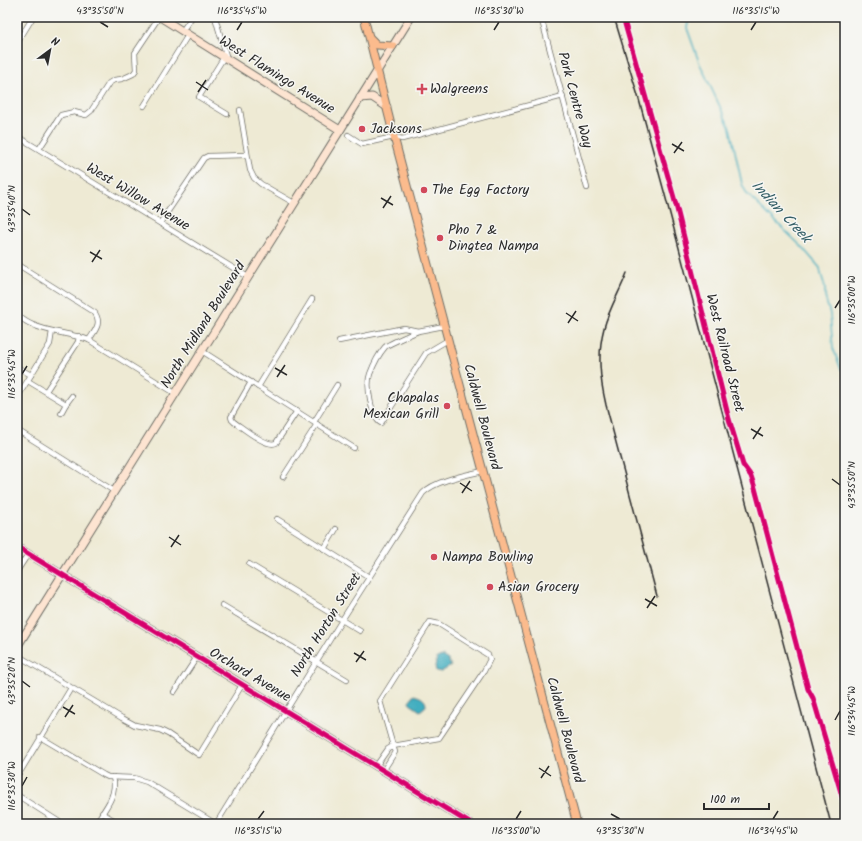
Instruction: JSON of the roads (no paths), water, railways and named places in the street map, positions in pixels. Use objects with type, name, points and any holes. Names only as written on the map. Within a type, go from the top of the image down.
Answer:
[{"type":"main road","name":"Caldwell Boulevard","points":[[364,17],[386,107],[577,824]]},
{"type":"main road","points":[[370,38],[377,45],[393,46]]},
{"type":"street","points":[[17,43],[33,17]]},
{"type":"street","points":[[39,149],[61,115],[74,112],[86,115],[91,111],[109,83],[133,74],[136,70],[135,54],[159,17]]},
{"type":"street","name":"West Flamingo Avenue","points":[[159,17],[340,130]]},
{"type":"street","points":[[144,106],[185,33],[192,17]]},
{"type":"street","points":[[215,17],[225,58],[199,96],[227,114]]},
{"type":"street","name":"North Midland Boulevard","points":[[17,647],[411,17]]},
{"type":"street","name":"Park Centre Way","points":[[541,17],[587,188]]},
{"type":"street","name":"West Railroad Street","points":[[623,17],[676,205],[729,419],[743,465],[751,476],[756,488],[808,688],[813,698],[845,806]]},
{"type":"street","points":[[348,135],[362,144],[394,137],[402,139],[563,96]]},
{"type":"street","points":[[360,98],[372,97],[386,107]]},
{"type":"street","points":[[240,110],[250,170],[254,178],[261,184],[294,203]]},
{"type":"street","name":"West Willow Avenue","points":[[17,136],[248,277]]},
{"type":"street","points":[[160,223],[204,158],[208,156],[247,155]]},
{"type":"street","points":[[17,264],[95,313],[99,319],[98,325],[89,340]]},
{"type":"street","points":[[258,386],[312,299]]},
{"type":"street","points":[[17,315],[32,325],[52,331],[79,336],[89,340],[175,393]]},
{"type":"street","points":[[444,326],[418,331],[386,346],[370,375],[369,389],[373,413],[378,422],[381,424],[426,353],[448,340]]},
{"type":"street","points":[[340,340],[404,328],[418,331]]},
{"type":"street","points":[[17,398],[50,344],[52,331]]},
{"type":"street","points":[[46,391],[78,342],[79,336]]},
{"type":"street","points":[[202,351],[354,448]]},
{"type":"street","points":[[17,366],[31,376]]},
{"type":"street","points":[[28,380],[66,404]]},
{"type":"street","points":[[251,382],[231,417],[234,422],[261,440],[270,445],[276,444],[297,411]]},
{"type":"street","points":[[283,477],[337,385]]},
{"type":"street","points":[[61,413],[72,396]]},
{"type":"street","points":[[17,430],[114,491]]},
{"type":"street","name":"North Horton Street","points":[[216,824],[285,711],[418,500],[426,490],[437,484],[483,471]]},
{"type":"street","points":[[277,520],[370,577]]},
{"type":"street","points":[[324,549],[336,529]]},
{"type":"street","name":"Orchard Avenue","points":[[17,547],[471,824]]},
{"type":"street","points":[[17,571],[28,554]]},
{"type":"street","points":[[249,564],[360,631]]},
{"type":"street","points":[[222,605],[347,680]]},
{"type":"street","points":[[376,766],[388,749],[393,746],[439,738],[486,669],[490,659],[488,655],[439,624],[430,622],[380,702],[393,746],[395,752],[384,771]]},
{"type":"street","points":[[17,655],[135,726],[160,730],[199,755],[242,685]]},
{"type":"street","points":[[174,692],[197,657]]},
{"type":"street","points":[[20,772],[71,688]]},
{"type":"street","points":[[40,737],[104,775],[113,778],[134,778],[147,782],[216,824]]},
{"type":"street","points":[[95,824],[113,794],[115,784],[113,778]]},
{"type":"street","points":[[17,795],[61,823]]},
{"type":"street","points":[[102,813],[120,824]]},
{"type":"water","points":[[442,656],[448,660],[451,666],[441,672],[436,671],[435,666],[437,658]]},
{"type":"water","points":[[414,695],[421,698],[425,702],[426,706],[420,711],[410,704],[409,701]]},
{"type":"waterway","name":"Indian Creek","points":[[689,17],[687,28],[699,62],[730,128],[742,184],[747,194],[801,246],[820,268],[825,287],[825,297],[830,314],[833,348],[841,369],[845,373]]},
{"type":"railway","points":[[614,17],[638,96],[665,195],[831,824]]},
{"type":"railway","points":[[627,273],[604,328],[600,366],[606,405],[657,596]]},
{"type":"place","name":"Walgreens","points":[[422,89]]},
{"type":"place","name":"Jacksons","points":[[362,129]]},
{"type":"place","name":"The Egg Factory","points":[[424,190]]},
{"type":"place","name":"Pho 7 & Dingtea Nampa","points":[[440,238]]},
{"type":"place","name":"Chapalas Mexican Grill","points":[[447,406]]},
{"type":"place","name":"Nampa Bowling","points":[[434,557]]},
{"type":"place","name":"Asian Grocery","points":[[490,587]]}]
